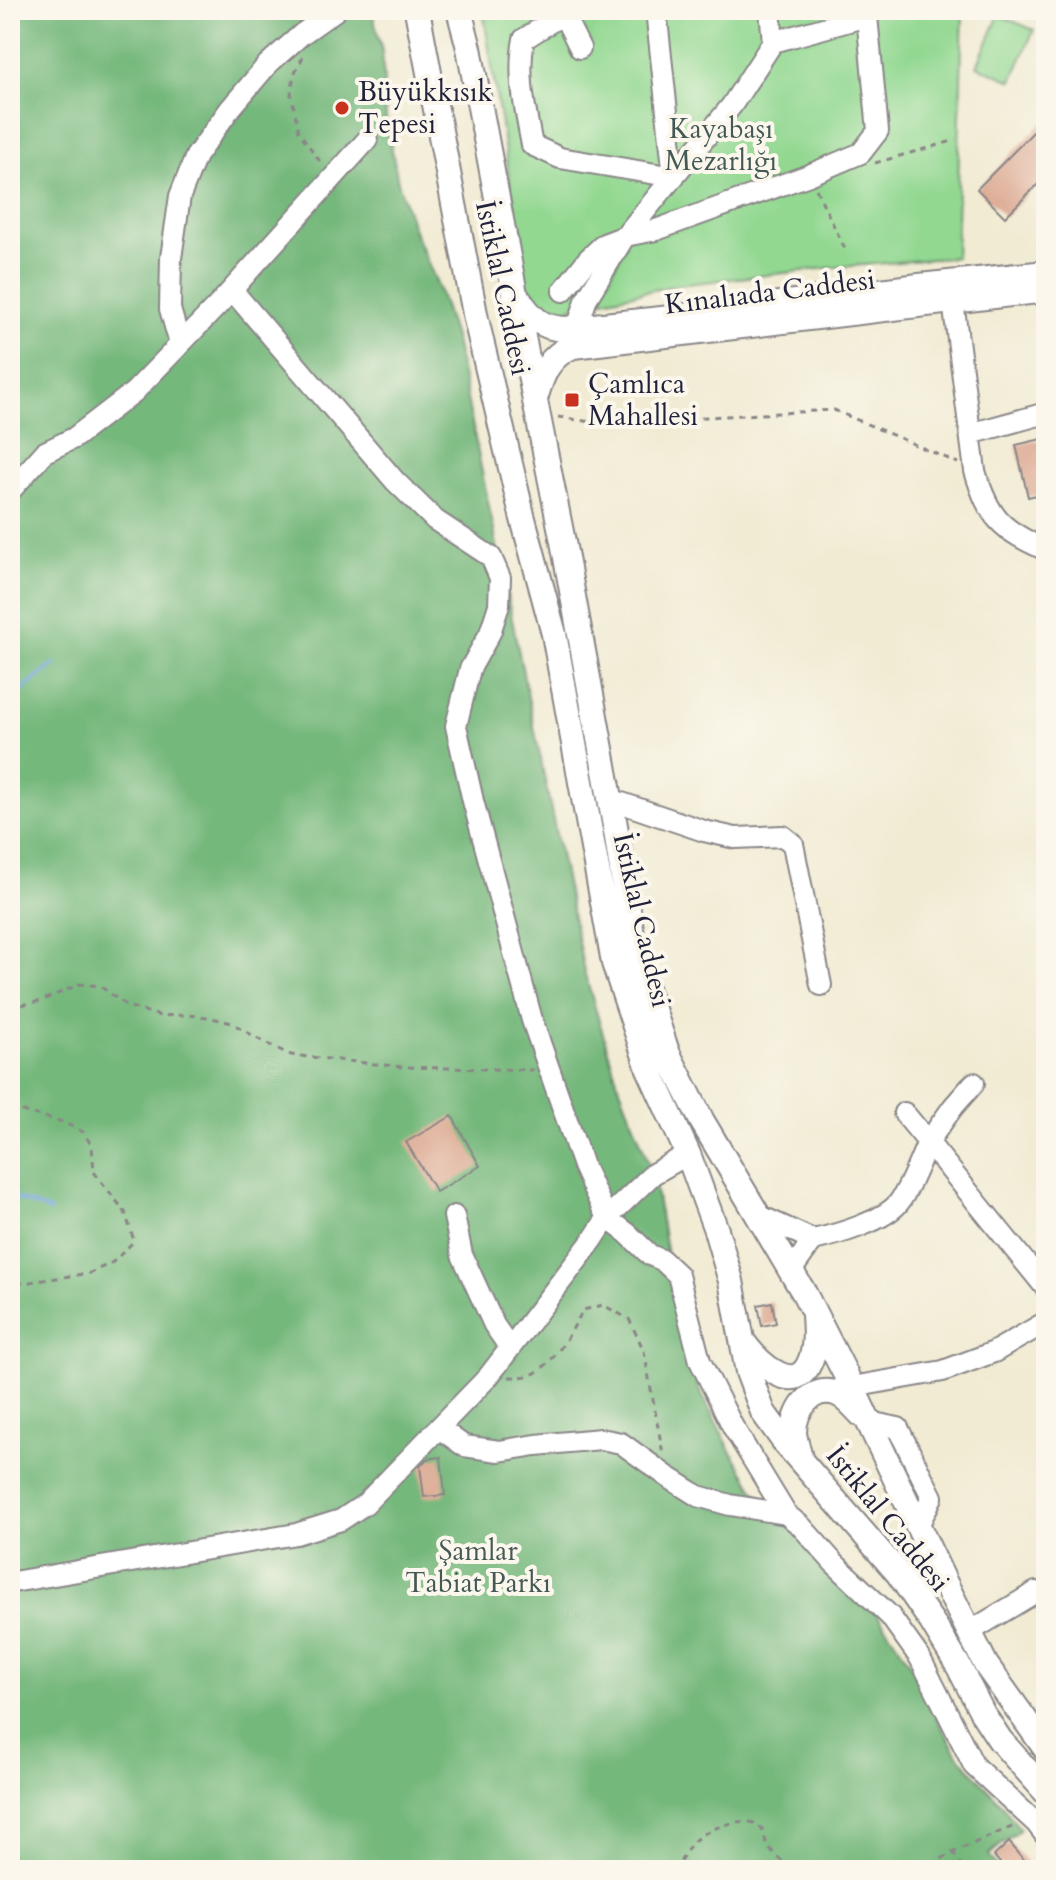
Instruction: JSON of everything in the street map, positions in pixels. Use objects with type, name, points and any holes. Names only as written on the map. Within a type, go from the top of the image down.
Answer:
[{"type":"main road","name":"İstiklal Caddesi","points":[[417,10],[476,319],[522,515],[554,634],[614,963],[649,1069],[702,1190],[731,1281],[748,1372],[763,1412],[786,1444],[898,1573],[932,1622],[1000,1740],[1046,1792]]},
{"type":"main road","name":"İstiklal Caddesi","points":[[459,10],[469,48],[564,547],[635,955],[667,1052],[702,1121],[814,1312],[986,1665],[1045,1745]]},
{"type":"main road","name":"Kınalıada Caddesi","points":[[551,328],[577,328],[1046,273]]},
{"type":"main road","name":"Kınalıada Caddesi","points":[[555,356],[573,346],[1046,290]]},
{"type":"main road","points":[[516,295],[526,311],[551,328],[545,332],[542,348],[548,355],[555,356],[542,374],[535,401]]},
{"type":"main road","points":[[744,1343],[757,1360],[772,1372],[787,1378],[801,1374],[811,1361],[815,1338],[814,1312]]},
{"type":"main road","points":[[801,1459],[794,1433],[799,1409],[811,1396],[823,1392],[838,1395],[869,1422]]},
{"type":"street","points":[[180,344],[170,309],[171,258],[180,196],[196,156],[268,64],[336,10]]},
{"type":"street","points":[[656,10],[674,177]]},
{"type":"street","points":[[577,328],[587,298],[625,236],[732,105],[773,42],[770,10]]},
{"type":"street","points":[[580,48],[566,11],[524,39],[521,91],[532,145],[560,158],[674,177]]},
{"type":"street","points":[[563,291],[604,244],[656,230],[861,153],[878,131],[867,13],[773,42]]},
{"type":"street","points":[[10,491],[45,452],[74,438],[134,392],[232,290],[367,140]]},
{"type":"street","points":[[232,290],[395,481],[435,520],[491,557],[500,578],[499,605],[490,633],[470,669],[456,726],[528,1005],[583,1166],[607,1218],[678,1275],[700,1361],[733,1427],[786,1514],[890,1616],[920,1658],[974,1766],[1030,1817],[1046,1836]]},
{"type":"street","points":[[953,301],[975,471],[989,510],[1003,526],[1046,550]]},
{"type":"street","points":[[970,434],[1046,413]]},
{"type":"street","points":[[610,799],[704,831],[735,838],[783,836],[793,844],[821,985]]},
{"type":"street","points":[[758,1215],[813,1240],[840,1234],[884,1214],[898,1203],[928,1142],[974,1083]]},
{"type":"street","points":[[904,1113],[1046,1288]]},
{"type":"street","points":[[11,1582],[296,1534],[341,1520],[365,1504],[488,1377],[607,1218],[653,1174],[688,1154]]},
{"type":"street","points":[[454,1216],[462,1255],[494,1325],[510,1348]]},
{"type":"street","points":[[791,1271],[813,1240]]},
{"type":"street","points":[[852,1387],[943,1371],[994,1352],[1046,1322]]},
{"type":"street","points":[[439,1428],[464,1446],[499,1451],[601,1439],[621,1443],[698,1496],[730,1505],[786,1514]]},
{"type":"street","points":[[969,1632],[1036,1592]]},
{"type":"path","points":[[305,54],[294,74],[291,94],[299,132],[331,178]]},
{"type":"path","points":[[861,153],[870,164],[956,140]]},
{"type":"path","points":[[809,175],[845,249]]},
{"type":"path","points":[[535,401],[556,416],[598,423],[834,410],[975,471]]},
{"type":"path","points":[[10,1007],[41,1001],[80,984],[100,986],[127,1006],[160,1016],[208,1017],[232,1023],[291,1055],[403,1067],[549,1069]]},
{"type":"path","points":[[10,1108],[63,1122],[83,1132],[92,1146],[94,1172],[125,1212],[134,1241],[113,1262],[90,1273],[10,1285]]},
{"type":"path","points":[[488,1377],[519,1377],[535,1373],[571,1333],[583,1310],[603,1305],[629,1319],[644,1351],[668,1477]]},
{"type":"path","points":[[920,1870],[1030,1817]]},
{"type":"path","points":[[672,1870],[680,1864],[694,1841],[711,1830],[736,1822],[754,1822],[762,1829],[768,1846],[788,1867],[796,1870]]},
{"type":"path","points":[[953,1852],[964,1870]]},
{"type":"green space","name":"Şamlar Tabiat Parkı","points":[[10,10],[372,10],[382,51],[386,118],[398,182],[455,340],[584,971],[617,1080],[653,1174],[678,1319],[698,1387],[755,1491],[868,1601],[910,1663],[958,1755],[1020,1829],[989,1855],[1000,1870],[10,1870]]},
{"type":"green space","name":"Kayabaşı Mezarlığı","points":[[483,10],[963,10],[956,257],[678,285],[598,301],[626,244],[577,303],[562,313],[549,313],[540,306],[526,285]]},
{"type":"green space","points":[[999,15],[1034,30],[1012,81],[977,66]]},
{"type":"building","points":[[1046,119],[1046,176],[1005,217],[977,189]]},
{"type":"building","points":[[1046,438],[1046,493],[1028,497],[1016,445]]},
{"type":"building","points":[[452,1116],[480,1166],[436,1192],[406,1142]]},
{"type":"building","points":[[772,1302],[776,1323],[762,1326],[758,1305]]},
{"type":"building","points":[[441,1457],[445,1495],[424,1497],[420,1466],[427,1459]]},
{"type":"building","points":[[1009,1842],[1033,1870],[1006,1870],[994,1856]]},
{"type":"waterway","points":[[10,707],[19,692],[54,665]]},
{"type":"waterway","points":[[10,1196],[50,1211]]},
{"type":"place","name":"Büyükkısık Tepesi","points":[[342,108]]},
{"type":"place","name":"Çamlıca Mahallesi","points":[[572,400]]}]
